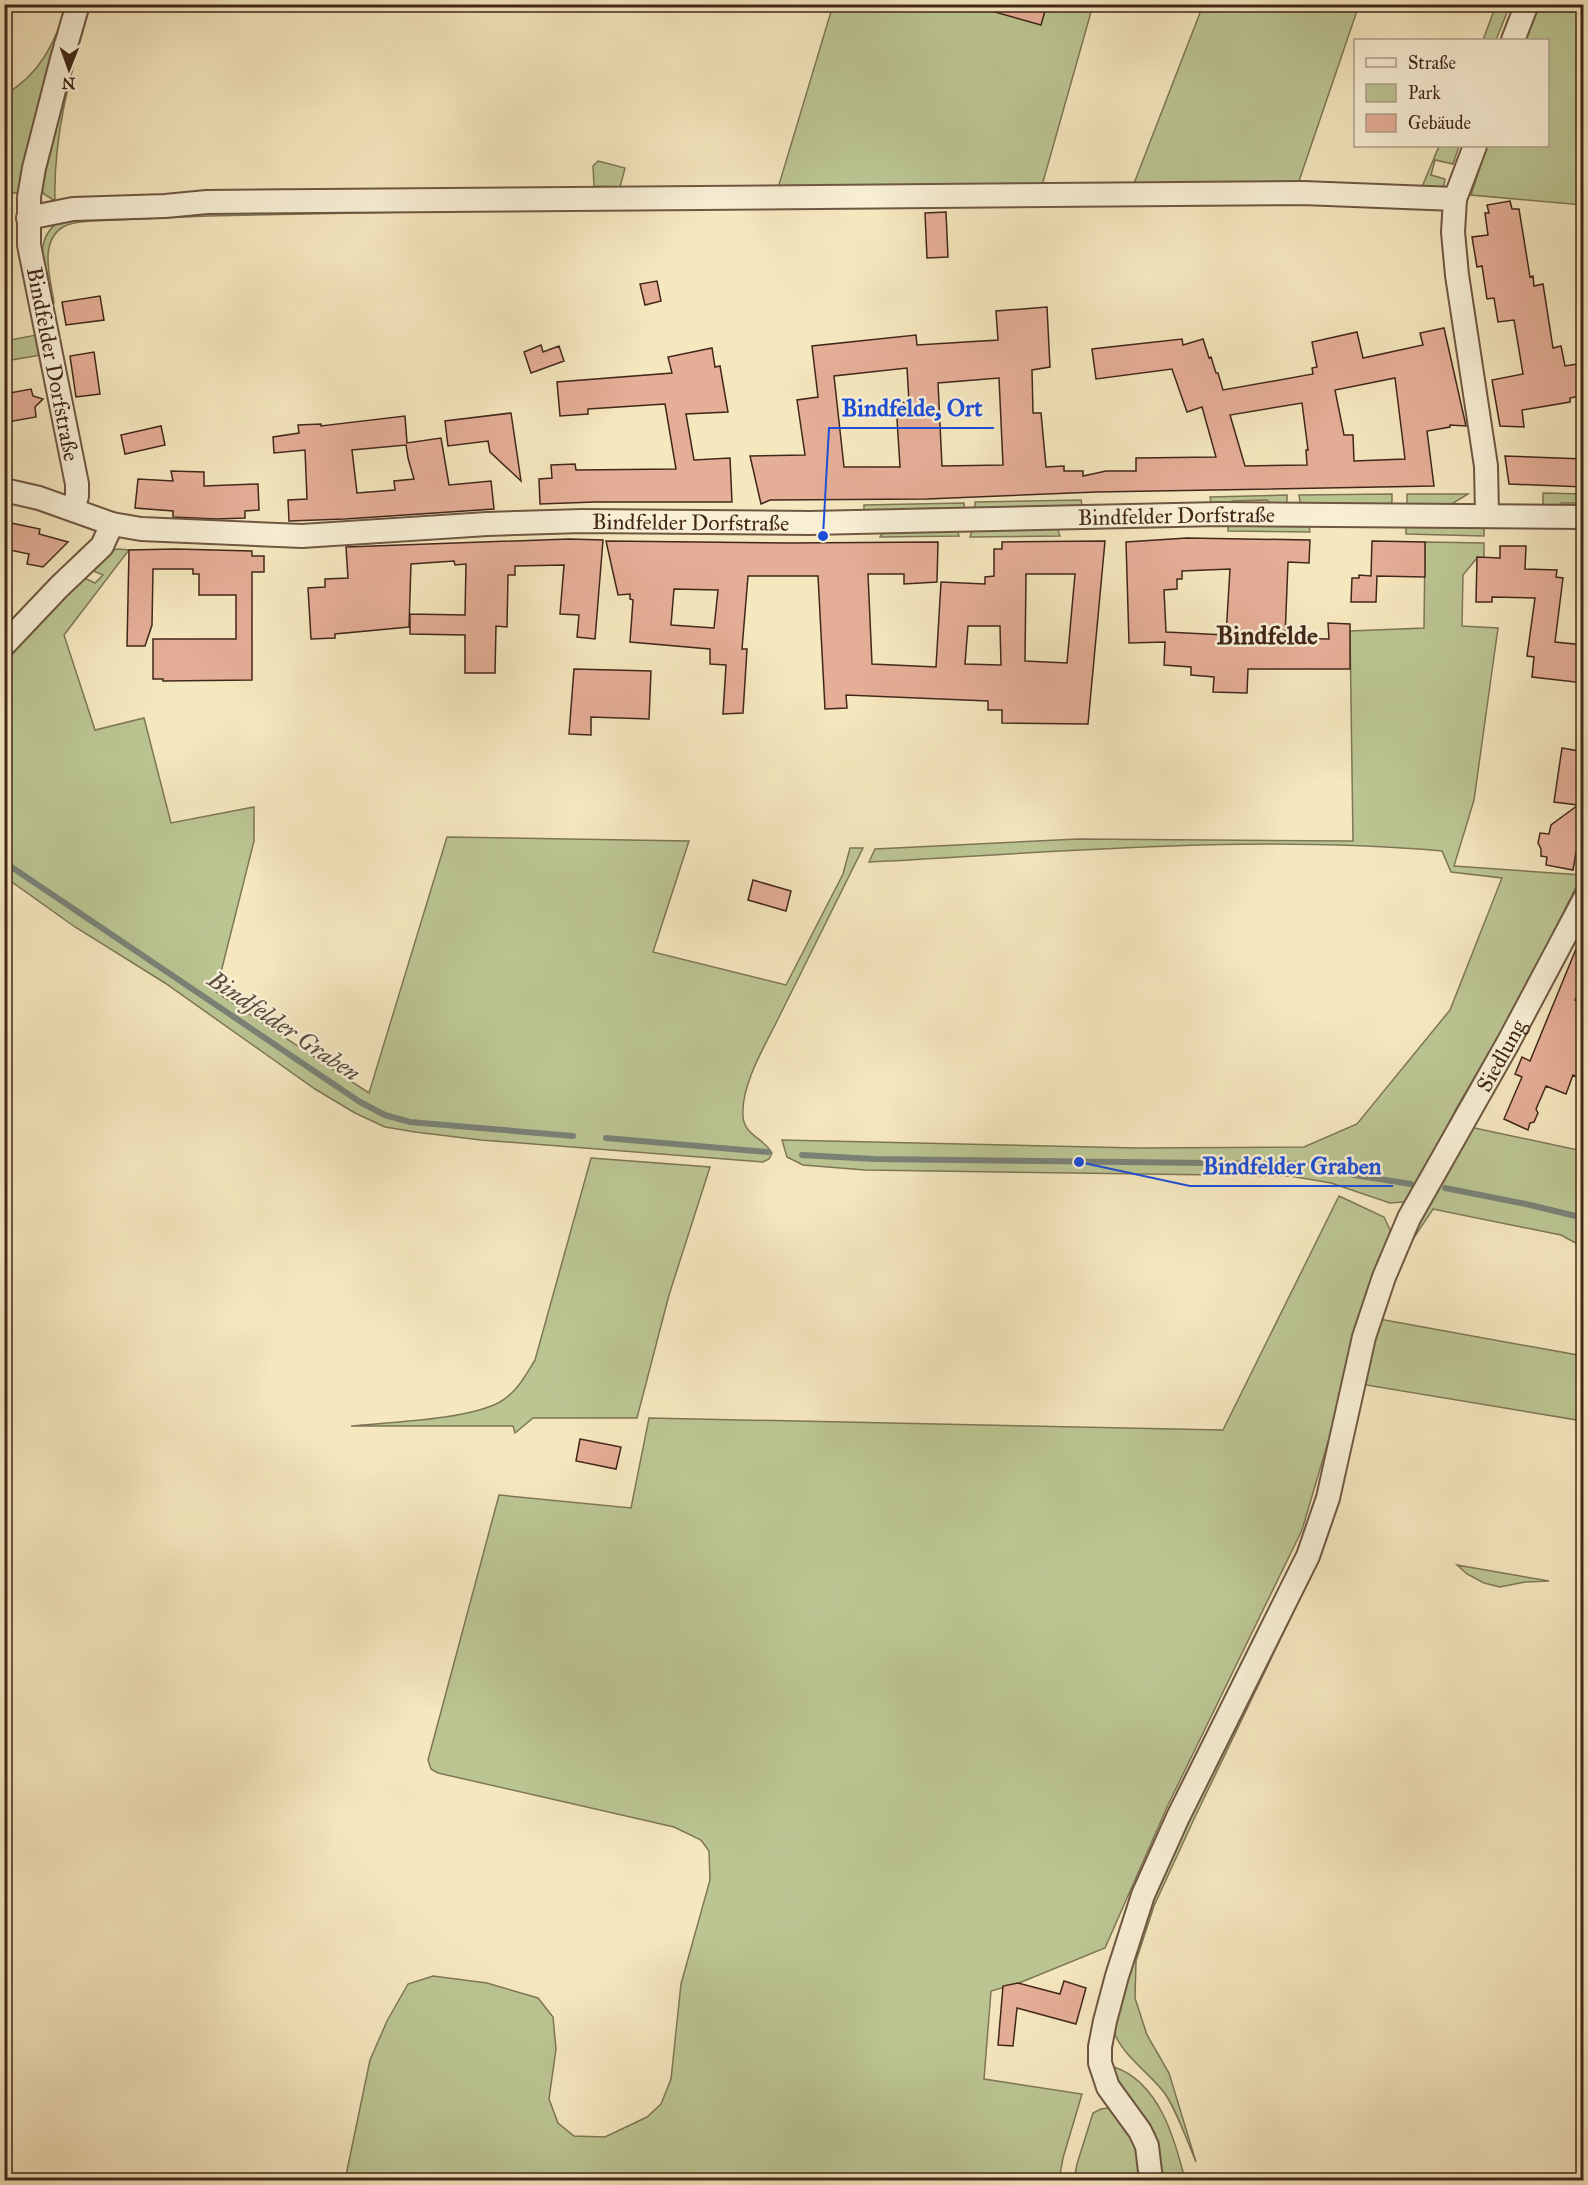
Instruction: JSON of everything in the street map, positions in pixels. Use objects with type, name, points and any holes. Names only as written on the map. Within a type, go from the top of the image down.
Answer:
[{"type":"street","name":"Bindfelder Dorfstraße","points":[[73,510],[77,496],[77,484],[29,245],[28,218],[34,168],[78,4]]},
{"type":"street","points":[[1513,39],[1527,4]]},
{"type":"street","points":[[1475,147],[1454,204],[1452,232],[1486,466],[1487,515]]},
{"type":"street","points":[[28,218],[73,210],[207,202],[1291,193],[1454,204]]},
{"type":"street","name":"Bindfelder Dorfstraße","points":[[4,490],[39,498],[112,524],[141,529],[302,536],[487,524],[582,521],[810,523],[1220,514],[1584,517]]},
{"type":"street","points":[[4,645],[59,586],[102,546],[112,524]]},
{"type":"street","name":"Siedlung","points":[[1151,2181],[1147,2146],[1140,2131],[1108,2087],[1100,2063],[1102,2038],[1116,1976],[1143,1895],[1178,1817],[1308,1556],[1328,1498],[1365,1337],[1384,1276],[1414,1208],[1508,1043],[1584,900]]},
{"type":"green space","points":[[69,5],[22,192],[5,194],[5,94],[28,77],[45,56]]},
{"type":"green space","points":[[84,5],[90,5],[70,77],[60,126],[55,201],[44,194],[39,184]]},
{"type":"green space","points":[[833,5],[1093,5],[1041,189],[778,188]]},
{"type":"green space","points":[[1203,5],[1359,5],[1299,181],[1422,187],[1439,147],[1459,147],[1453,164],[1435,160],[1431,175],[1445,179],[1444,185],[1439,189],[1133,186]]},
{"type":"green space","points":[[1496,5],[1510,5],[1496,39],[1483,39]]},
{"type":"green space","points":[[1537,5],[1583,5],[1583,205],[1471,195],[1487,147],[1549,147],[1549,39],[1524,39]]},
{"type":"green space","points":[[598,161],[625,168],[620,187],[594,186],[593,166]]},
{"type":"green space","points":[[408,208],[409,212],[208,216],[73,223],[63,227],[55,234],[48,252],[54,303],[50,303],[44,278],[42,252],[44,241],[49,231],[58,223],[71,217]]},
{"type":"green space","points":[[36,335],[41,355],[5,361],[5,341]]},
{"type":"green space","points":[[1543,493],[1583,494],[1583,503],[1561,503],[1554,509],[1546,508],[1543,504]]},
{"type":"green space","points":[[1392,494],[1390,506],[1303,506],[1299,495]]},
{"type":"green space","points":[[1407,494],[1468,494],[1450,505],[1411,506],[1407,502]]},
{"type":"green space","points":[[1287,495],[1284,507],[1273,506],[1267,500],[1232,501],[1228,507],[1211,503],[1210,497]]},
{"type":"green space","points":[[1081,500],[1082,506],[1078,510],[975,508],[975,502]]},
{"type":"green space","points":[[964,503],[964,509],[942,514],[937,508],[905,509],[900,515],[864,512],[864,505]]},
{"type":"green space","points":[[1306,523],[1310,532],[1228,531],[1228,525]]},
{"type":"green space","points":[[1406,523],[1484,523],[1484,536],[1406,534]]},
{"type":"green space","points":[[1057,527],[1060,536],[970,537],[972,530]]},
{"type":"green space","points":[[957,530],[959,536],[880,537],[883,532]]},
{"type":"green space","points":[[1425,542],[1484,543],[1484,558],[1477,558],[1463,575],[1462,626],[1498,628],[1474,800],[1454,866],[1582,875],[1518,1003],[1456,1109],[1410,1198],[1403,1202],[1390,1203],[1331,1183],[1290,1176],[865,1170],[803,1165],[787,1157],[782,1140],[1138,1148],[1304,1147],[1357,1124],[1450,1010],[1502,878],[1451,872],[1442,851],[1299,844],[1156,846],[869,862],[875,849],[1078,839],[1353,841],[1350,631],[1424,628]]},
{"type":"green space","points":[[129,550],[64,635],[95,730],[144,718],[171,823],[254,807],[254,841],[216,992],[369,1093],[447,837],[689,841],[653,952],[786,985],[843,874],[850,848],[863,848],[761,1052],[746,1090],[743,1103],[744,1122],[750,1132],[772,1153],[769,1159],[763,1162],[481,1140],[385,1127],[355,1113],[315,1089],[165,983],[75,927],[5,877],[4,657],[80,576],[95,583],[103,575],[91,570],[111,551]]},
{"type":"green space","points":[[1470,1127],[1583,1151],[1583,1247],[1561,1235],[1433,1209],[1407,1248]]},
{"type":"green space","points":[[591,1158],[710,1167],[669,1295],[637,1418],[533,1418],[515,1433],[513,1426],[351,1426],[468,1413],[500,1402],[516,1389],[535,1360]]},
{"type":"green space","points":[[1339,1196],[1384,1217],[1392,1234],[1353,1336],[1331,1432],[1302,1530],[1168,1805],[1105,1948],[1019,1983],[991,1991],[984,2079],[1082,2094],[1063,2158],[1059,2180],[345,2180],[370,2060],[387,2021],[408,1984],[433,1976],[487,1983],[538,1998],[553,2017],[556,2049],[549,2099],[558,2123],[574,2136],[605,2137],[647,2117],[661,2104],[671,2079],[681,1984],[710,1880],[709,1851],[701,1840],[674,1827],[438,1773],[431,1769],[428,1760],[499,1495],[631,1508],[649,1418],[1223,1430]]},
{"type":"green space","points":[[1379,1319],[1583,1356],[1583,1421],[1360,1384]]},
{"type":"green space","points":[[1324,1541],[1317,1563],[1154,1906],[1136,1961],[1135,1998],[1147,2035],[1169,2073],[1196,2162],[1168,2098],[1122,2047],[1113,2030],[1137,1937],[1151,1899]]},
{"type":"green space","points":[[1457,1565],[1549,1581],[1525,1582],[1500,1587],[1484,1583],[1467,1574]]},
{"type":"green space","points":[[1114,2067],[1130,2074],[1154,2099],[1170,2130],[1185,2180],[1159,2180],[1160,2159],[1155,2133],[1138,2110],[1123,2096],[1110,2069]]},
{"type":"green space","points":[[1108,2108],[1133,2128],[1143,2180],[1074,2180],[1093,2113]]},
{"type":"building","points":[[984,4],[1047,4],[1041,25],[984,9]]},
{"type":"building","points":[[1510,201],[1512,209],[1519,209],[1530,277],[1533,276],[1534,286],[1543,284],[1553,348],[1561,346],[1565,366],[1584,363],[1584,395],[1570,398],[1570,402],[1522,410],[1524,427],[1500,426],[1492,380],[1523,374],[1514,320],[1498,322],[1494,298],[1487,299],[1482,266],[1477,267],[1472,237],[1488,235],[1485,213],[1489,213],[1487,205]]},
{"type":"building","points":[[946,212],[948,257],[927,258],[925,213]]},
{"type":"building","points":[[657,281],[661,301],[645,305],[640,284]]},
{"type":"building","points":[[100,296],[104,320],[66,325],[62,302]]},
{"type":"building","points":[[1047,307],[1050,367],[1032,370],[1033,413],[1041,413],[1046,467],[1064,466],[1064,471],[1083,471],[1083,476],[1106,471],[1136,471],[1136,458],[1216,457],[1202,407],[1187,412],[1172,369],[1096,379],[1092,349],[1182,339],[1183,345],[1203,339],[1223,390],[1313,374],[1312,368],[1317,367],[1312,342],[1357,332],[1363,358],[1423,345],[1420,333],[1444,328],[1466,426],[1450,425],[1450,427],[1427,431],[1434,486],[1096,492],[927,499],[770,500],[761,504],[750,456],[805,455],[797,400],[818,397],[812,346],[916,335],[917,345],[998,340],[996,311]],"holes":[[[907,368],[909,402],[896,403],[900,467],[844,467],[834,376]],[[999,378],[1003,465],[942,466],[938,383]],[[1395,378],[1405,459],[1354,461],[1353,435],[1344,435],[1335,390]],[[1302,403],[1308,450],[1306,450],[1307,465],[1245,466],[1230,415]]]},
{"type":"building","points":[[541,345],[543,352],[559,346],[564,361],[531,373],[524,352]]},
{"type":"building","points":[[712,348],[715,367],[720,366],[728,412],[686,414],[694,460],[730,458],[732,502],[540,504],[539,479],[552,478],[551,465],[575,464],[576,470],[676,469],[665,404],[588,409],[588,414],[560,416],[557,382],[672,373],[668,357]]},
{"type":"building","points":[[94,352],[100,394],[76,397],[70,356]]},
{"type":"building","points":[[31,389],[33,396],[43,399],[35,407],[36,417],[8,422],[4,394]]},
{"type":"building","points":[[511,413],[521,481],[490,452],[488,441],[448,446],[445,421]]},
{"type":"building","points":[[405,416],[407,443],[441,438],[449,485],[491,481],[494,509],[289,521],[288,500],[307,499],[305,450],[274,453],[273,437],[299,433],[298,425],[321,424],[321,426]],"holes":[[[406,445],[414,479],[394,481],[395,490],[357,493],[352,450]]]},
{"type":"building","points":[[161,426],[165,445],[125,454],[121,435]]},
{"type":"building","points":[[1505,456],[1584,459],[1584,487],[1509,484]]},
{"type":"building","points":[[171,471],[204,472],[204,486],[258,484],[259,510],[245,511],[245,518],[216,519],[173,517],[173,511],[135,508],[138,479],[173,481]]},
{"type":"building","points":[[11,523],[40,529],[39,534],[68,542],[43,567],[27,564],[29,554],[5,549]]},
{"type":"building","points":[[1187,538],[1310,540],[1309,563],[1288,562],[1285,638],[1329,639],[1328,623],[1350,624],[1350,669],[1248,669],[1247,693],[1213,692],[1214,677],[1191,675],[1191,667],[1164,665],[1165,642],[1129,643],[1126,542]],"holes":[[[1230,569],[1226,635],[1166,632],[1164,590],[1177,589],[1177,579],[1182,579],[1182,571]]]},
{"type":"building","points":[[569,539],[603,540],[595,639],[577,637],[579,615],[560,614],[564,565],[515,566],[515,575],[508,575],[507,627],[496,626],[495,673],[465,673],[465,635],[410,634],[410,614],[465,615],[466,564],[455,565],[454,561],[411,564],[409,627],[335,634],[335,638],[311,639],[308,588],[325,587],[325,579],[348,578],[346,547]]},
{"type":"building","points":[[606,541],[938,542],[937,582],[904,584],[904,574],[868,574],[872,664],[936,667],[941,582],[985,584],[985,577],[994,576],[994,549],[1002,549],[1002,542],[1105,541],[1088,724],[1002,723],[1002,710],[988,710],[988,701],[846,695],[847,708],[825,709],[818,576],[748,576],[742,649],[747,649],[743,713],[723,714],[726,665],[710,664],[710,649],[630,642],[633,600],[630,599],[630,594],[618,595]],"holes":[[[1026,574],[1075,574],[1067,663],[1025,661]],[[674,589],[718,590],[714,628],[671,625]],[[968,626],[1000,626],[1001,665],[965,664]]]},
{"type":"building","points":[[1372,541],[1425,542],[1425,577],[1377,576],[1376,602],[1351,602],[1352,578],[1359,578],[1359,575],[1371,576]]},
{"type":"building","points":[[1500,546],[1526,546],[1525,569],[1557,570],[1556,577],[1563,578],[1555,642],[1584,645],[1584,683],[1532,677],[1534,657],[1527,656],[1535,598],[1492,597],[1492,602],[1476,602],[1477,557],[1500,558]]},
{"type":"building","points":[[129,550],[252,551],[252,556],[264,556],[264,572],[252,572],[252,680],[163,681],[163,679],[153,679],[153,639],[236,639],[236,595],[199,595],[199,574],[193,574],[193,569],[153,569],[152,625],[145,646],[127,646]]},
{"type":"building","points":[[574,669],[651,671],[649,719],[591,717],[591,735],[569,734]]},
{"type":"building","points":[[1562,748],[1584,752],[1584,805],[1580,825],[1584,834],[1581,848],[1576,852],[1573,870],[1546,865],[1547,857],[1541,856],[1538,843],[1540,833],[1549,834],[1551,825],[1578,805],[1554,802]]},
{"type":"building","points":[[753,880],[791,891],[786,911],[748,900]]},
{"type":"building","points":[[1583,932],[1584,980],[1575,1000],[1584,1004],[1584,1080],[1573,1075],[1566,1094],[1546,1086],[1536,1109],[1538,1113],[1534,1122],[1530,1123],[1528,1130],[1504,1119],[1522,1077],[1515,1074],[1522,1057],[1530,1061]]},
{"type":"building","points":[[580,1439],[621,1447],[616,1469],[576,1461]]},
{"type":"building","points":[[1064,1981],[1086,1988],[1076,2024],[1017,2008],[1013,2046],[998,2045],[1003,1986],[1018,1983],[1060,1994]]},
{"type":"waterway","name":"Bindfelder Graben","points":[[4,862],[360,1102],[385,1115],[410,1122],[573,1136]]},
{"type":"waterway","name":"Bindfelder Graben","points":[[606,1138],[768,1152]]},
{"type":"waterway","name":"Bindfelder Graben","points":[[802,1155],[874,1159],[1326,1165],[1354,1175],[1411,1184]]},
{"type":"waterway","name":"Bindfelder Graben","points":[[1445,1188],[1584,1218]]},
{"type":"place","name":"Bindfelde, Ort","points":[[823,536]]},
{"type":"place","name":"Bindfelder Graben","points":[[1079,1162]]},
{"type":"district","name":"Bindfelde","points":[[1267,635]]}]
